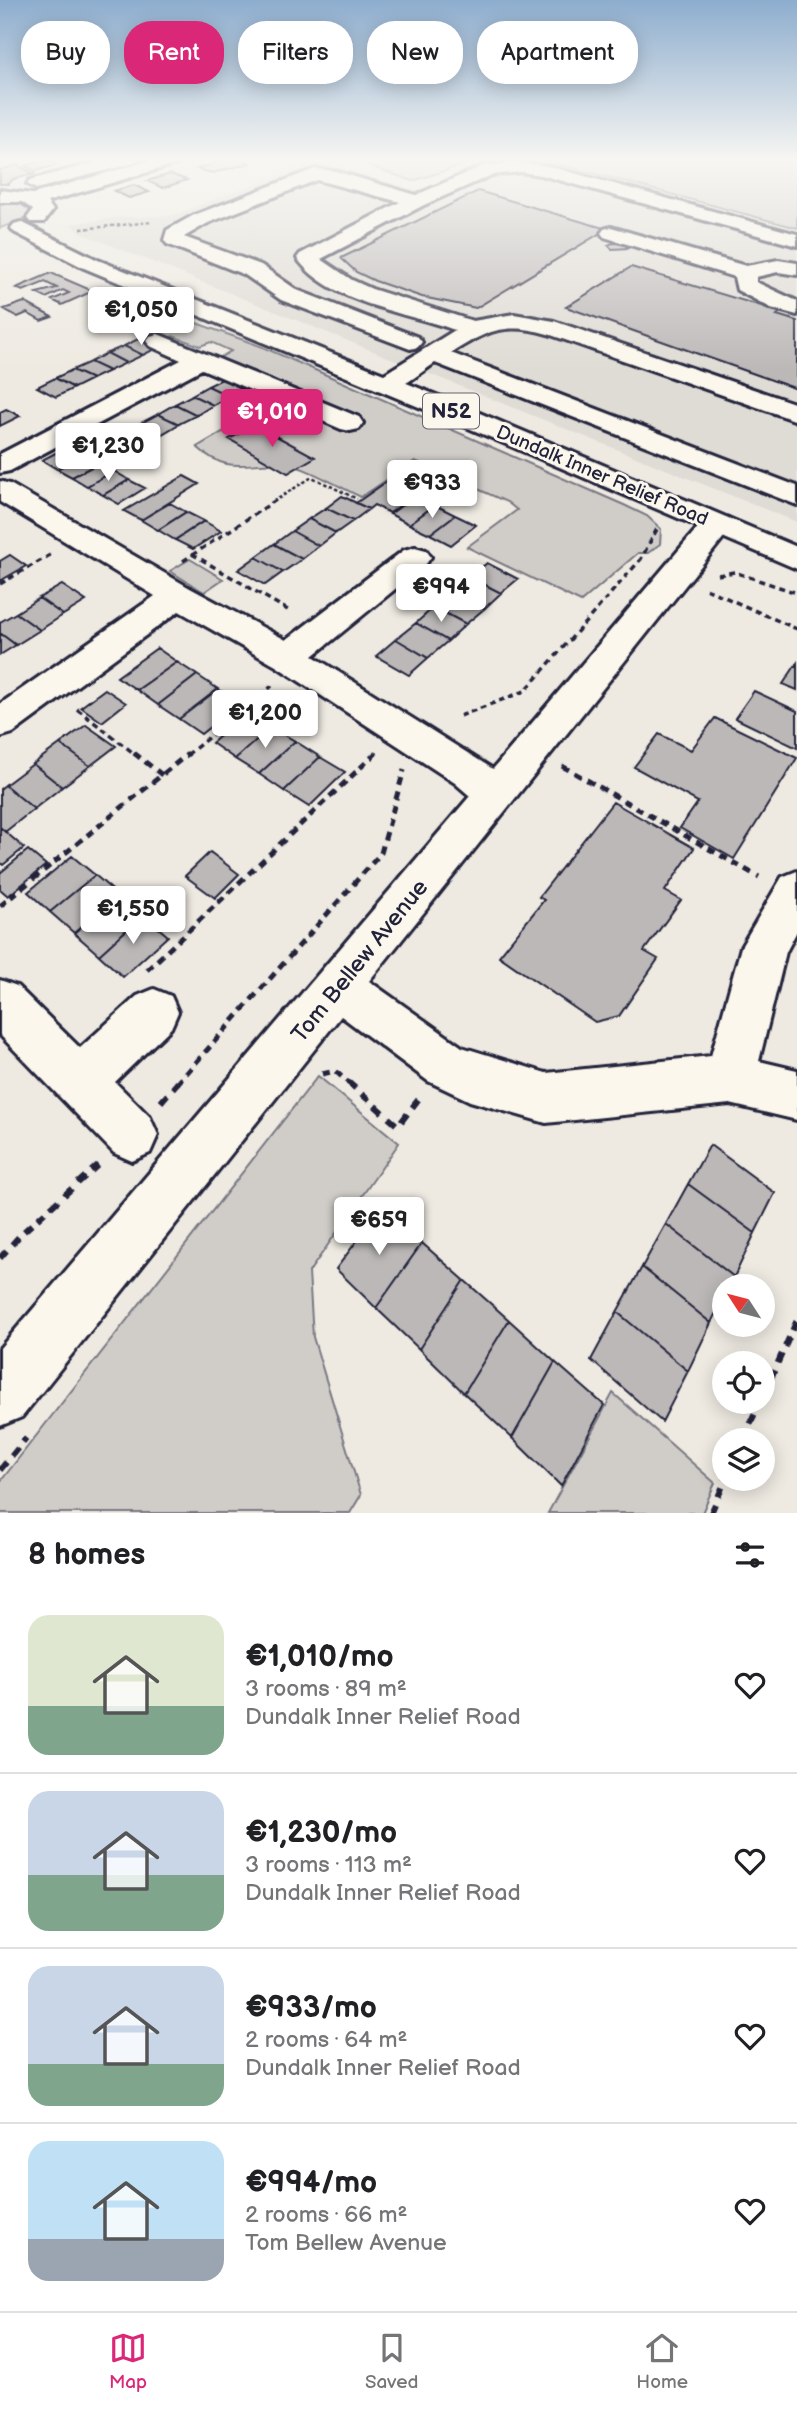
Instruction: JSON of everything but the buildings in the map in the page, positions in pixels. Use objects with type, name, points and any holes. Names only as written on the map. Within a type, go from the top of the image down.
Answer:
[{"type":"street","points":[[182,230],[174,234],[174,240],[253,270],[289,295],[410,342]]},
{"type":"street","points":[[362,230],[307,258],[325,274],[349,288],[393,305],[448,319],[473,329]]},
{"type":"street","points":[[759,230],[797,240]]},
{"type":"street","name":"Dundalk Inner Relief Road","points":[[10,231],[385,384],[797,559]]},
{"type":"street","points":[[611,233],[745,272],[778,266],[797,270]]},
{"type":"street","points":[[745,272],[746,285],[779,303],[797,308]]},
{"type":"street","points":[[385,384],[487,323],[532,322],[797,413]]},
{"type":"street","points":[[158,341],[351,424]]},
{"type":"street","points":[[435,355],[797,496]]},
{"type":"street","points":[[0,465],[201,359]]},
{"type":"street","points":[[0,490],[294,661],[469,772],[497,795]]},
{"type":"street","name":"Tom Bellew Avenue","points":[[0,1395],[497,795],[692,574],[717,525]]},
{"type":"street","points":[[294,661],[323,630],[415,557]]},
{"type":"street","points":[[0,723],[49,688],[165,588]]},
{"type":"street","points":[[730,1079],[764,947],[795,893]]},
{"type":"street","points":[[339,987],[445,1064],[470,1076],[546,1098],[730,1079],[797,1095]]},
{"type":"street","points":[[80,1082],[149,992]]},
{"type":"street","points":[[0,1002],[132,1135]]},
{"type":"path","points":[[165,588],[192,554],[312,477],[357,499]]},
{"type":"path","points":[[460,716],[525,691],[641,559],[669,505]]},
{"type":"path","points":[[0,584],[80,536]]},
{"type":"path","points":[[192,554],[323,630]]},
{"type":"path","points":[[692,574],[734,572],[797,593]]},
{"type":"path","points":[[692,574],[700,586],[797,629]]},
{"type":"path","points":[[0,906],[162,775],[294,661]]},
{"type":"path","points":[[49,688],[162,775]]},
{"type":"path","points":[[149,992],[401,730]]},
{"type":"path","points":[[555,762],[795,893]]},
{"type":"path","points":[[0,1258],[21,1234],[132,1135],[381,853],[405,767]]},
{"type":"path","points":[[315,1075],[335,1071],[398,1126],[445,1064]]},
{"type":"path","points":[[775,1369],[797,1320]]},
{"type":"path","points":[[0,1470],[34,1427]]},
{"type":"path","points":[[710,1513],[720,1491]]},
{"type":"shaded area","points":[[77,230],[784,230],[797,233],[797,522]]},
{"type":"shaded area","points":[[163,311],[260,346],[624,505],[647,516],[661,529],[660,544],[648,553],[638,553],[581,602],[467,547],[517,510],[507,502],[415,461],[361,497],[293,465],[230,465],[219,462],[197,447],[279,399],[207,365],[231,351],[211,342],[200,346],[173,336],[161,342],[130,329],[132,325]]},
{"type":"shaded area","points":[[190,559],[223,579],[204,592],[170,571]]},
{"type":"shaded area","points":[[318,1076],[399,1143],[309,1272],[313,1337],[361,1495],[350,1513],[0,1513],[0,1482]]},
{"type":"shaded area","points":[[613,1393],[712,1480],[712,1490],[702,1513],[548,1513]]}]
